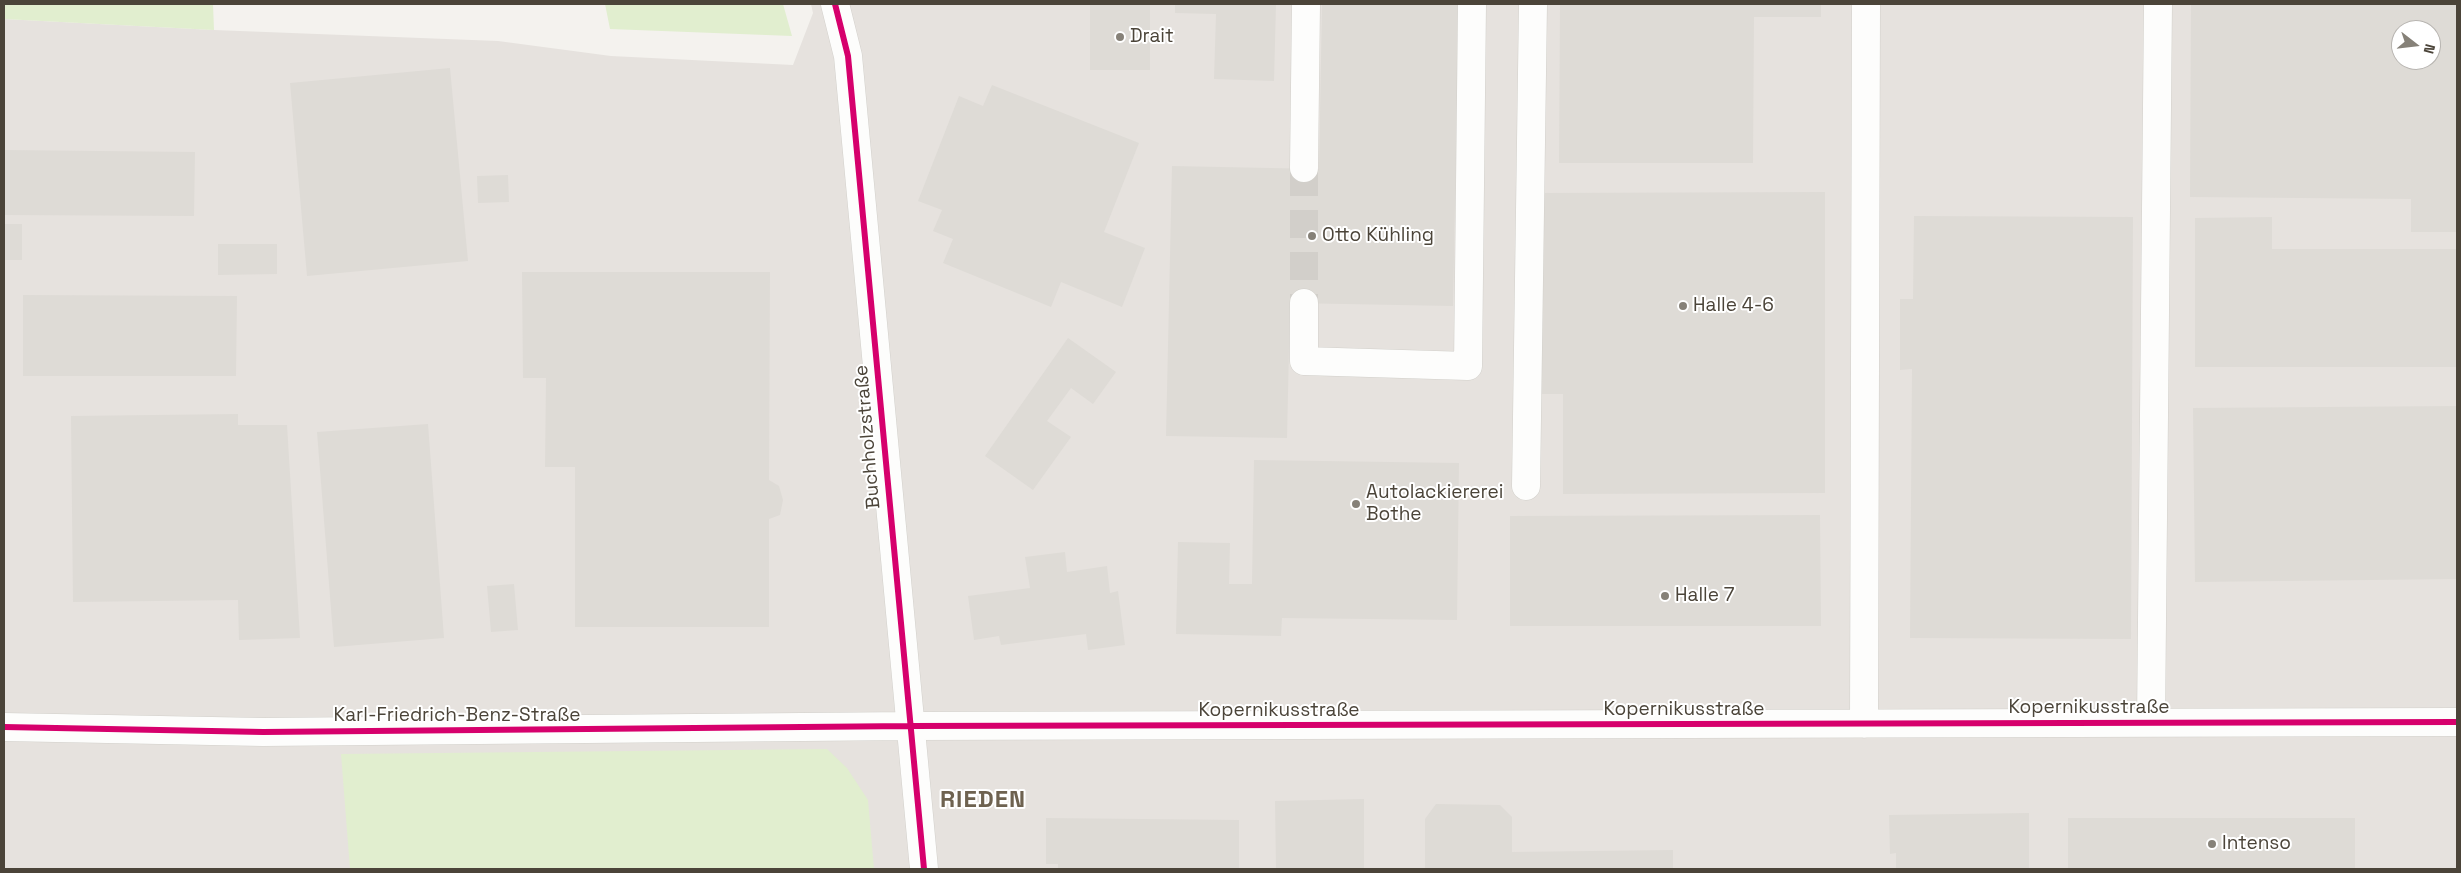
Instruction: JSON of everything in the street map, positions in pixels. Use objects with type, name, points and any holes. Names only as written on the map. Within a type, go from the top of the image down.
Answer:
[{"type":"street","name":"Buchholzstraße","points":[[835,4],[848,56],[924,869]]},
{"type":"street","points":[[1304,168],[1306,4]]},
{"type":"street","points":[[1304,303],[1304,361],[1468,366],[1472,4]]},
{"type":"street","points":[[1526,486],[1533,4]]},
{"type":"street","points":[[1864,724],[1866,4]]},
{"type":"street","points":[[2151,723],[2158,4]]},
{"type":"street","name":"Kopernikusstraße","points":[[910,726],[2457,722]]},
{"type":"street","name":"Karl-Friedrich-Benz-Straße","points":[[4,727],[263,732],[910,726]]},
{"type":"shaded area","points":[[811,4],[2457,4],[2457,869],[4,869],[4,19],[214,30],[498,41],[611,56],[793,65],[813,13]]},
{"type":"green space","points":[[4,4],[213,4],[214,30],[4,19]]},
{"type":"green space","points":[[605,4],[783,4],[792,36],[610,29]]},
{"type":"green space","points":[[827,749],[847,768],[868,800],[874,869],[350,869],[341,754]]},
{"type":"building","name":"Drait","points":[[1090,4],[1150,4],[1150,70],[1090,70]]},
{"type":"building","points":[[1175,4],[1276,4],[1274,81],[1214,79],[1216,14],[1175,13]]},
{"type":"building","name":"Otto Kühling","points":[[1322,4],[1459,4],[1453,306],[1290,303],[1287,438],[1166,436],[1172,166],[1319,169]]},
{"type":"building","points":[[1560,4],[1821,4],[1821,17],[1754,17],[1753,163],[1559,163]]},
{"type":"building","points":[[2191,4],[2457,4],[2457,232],[2411,232],[2411,199],[2190,197]]},
{"type":"building","points":[[450,68],[468,261],[307,276],[290,83]]},
{"type":"building","points":[[992,85],[1139,143],[1104,232],[1145,248],[1122,307],[1061,282],[1051,307],[943,263],[953,239],[933,231],[942,210],[918,201],[959,96],[983,106]]},
{"type":"building","points":[[4,150],[195,152],[194,216],[4,215]]},
{"type":"building","points":[[508,175],[509,202],[478,203],[477,176]]},
{"type":"building","name":"Halle 4-6","points":[[1825,192],[1825,493],[1563,494],[1563,394],[1540,394],[1540,193]]},
{"type":"building","points":[[1914,216],[2133,217],[2131,639],[1910,638],[1912,369],[1900,370],[1900,299],[1913,299]]},
{"type":"building","points":[[2272,217],[2272,249],[2457,249],[2457,367],[2195,367],[2195,218]]},
{"type":"building","points":[[4,224],[22,224],[22,260],[4,260]]},
{"type":"building","points":[[218,244],[277,244],[277,274],[218,275]]},
{"type":"building","points":[[522,272],[770,272],[769,480],[779,486],[783,500],[780,515],[769,519],[769,627],[575,627],[575,467],[545,467],[546,378],[523,378]]},
{"type":"building","points":[[23,295],[237,296],[236,376],[23,376]]},
{"type":"building","points":[[1068,338],[1116,372],[1093,404],[1071,388],[1047,421],[1071,437],[1033,490],[985,456]]},
{"type":"building","points":[[2457,406],[2457,579],[2195,582],[2193,408]]},
{"type":"building","points":[[238,414],[238,425],[287,425],[300,638],[239,640],[238,600],[73,602],[71,416]]},
{"type":"building","points":[[428,424],[444,638],[334,647],[317,432]]},
{"type":"building","name":"Autolackiererei Bothe","points":[[1254,460],[1459,463],[1457,620],[1282,618],[1281,636],[1176,634],[1178,542],[1230,543],[1229,584],[1252,584]]},
{"type":"building","name":"Halle 7","points":[[1820,515],[1821,626],[1510,626],[1510,516]]},
{"type":"building","points":[[1065,552],[1067,572],[1107,566],[1110,593],[1118,591],[1125,645],[1088,650],[1086,634],[1001,645],[999,636],[974,640],[968,596],[1030,588],[1025,557]]},
{"type":"building","points":[[514,584],[518,630],[491,632],[487,586]]},
{"type":"building","points":[[1364,799],[1364,869],[1276,869],[1275,801]]},
{"type":"building","points":[[1436,804],[1500,805],[1512,817],[1512,852],[1673,850],[1673,869],[1425,869],[1425,819]]},
{"type":"building","points":[[2029,813],[2029,869],[1896,869],[1896,853],[1890,854],[1889,815]]},
{"type":"building","points":[[1046,818],[1239,820],[1239,869],[1058,869],[1058,864],[1046,864]]},
{"type":"building","name":"Intenso","points":[[2068,818],[2355,818],[2355,869],[2068,869]]},
{"type":"tunnel","points":[[1304,168],[1304,303]]},
{"type":"cycle path","points":[[835,4],[848,56],[924,869]]},
{"type":"cycle path","points":[[4,727],[263,732],[910,726],[2457,722]]},
{"type":"place","name":"Drait","points":[[1120,37]]},
{"type":"place","name":"Otto Kühling","points":[[1312,236]]},
{"type":"place","name":"Halle 4-6","points":[[1683,306]]},
{"type":"place","name":"Autolackiererei Bothe","points":[[1356,504]]},
{"type":"place","name":"Halle 7","points":[[1665,596]]},
{"type":"place","name":"Intenso","points":[[2212,844]]},
{"type":"district","name":"RIEDEN","points":[[983,800]]}]
